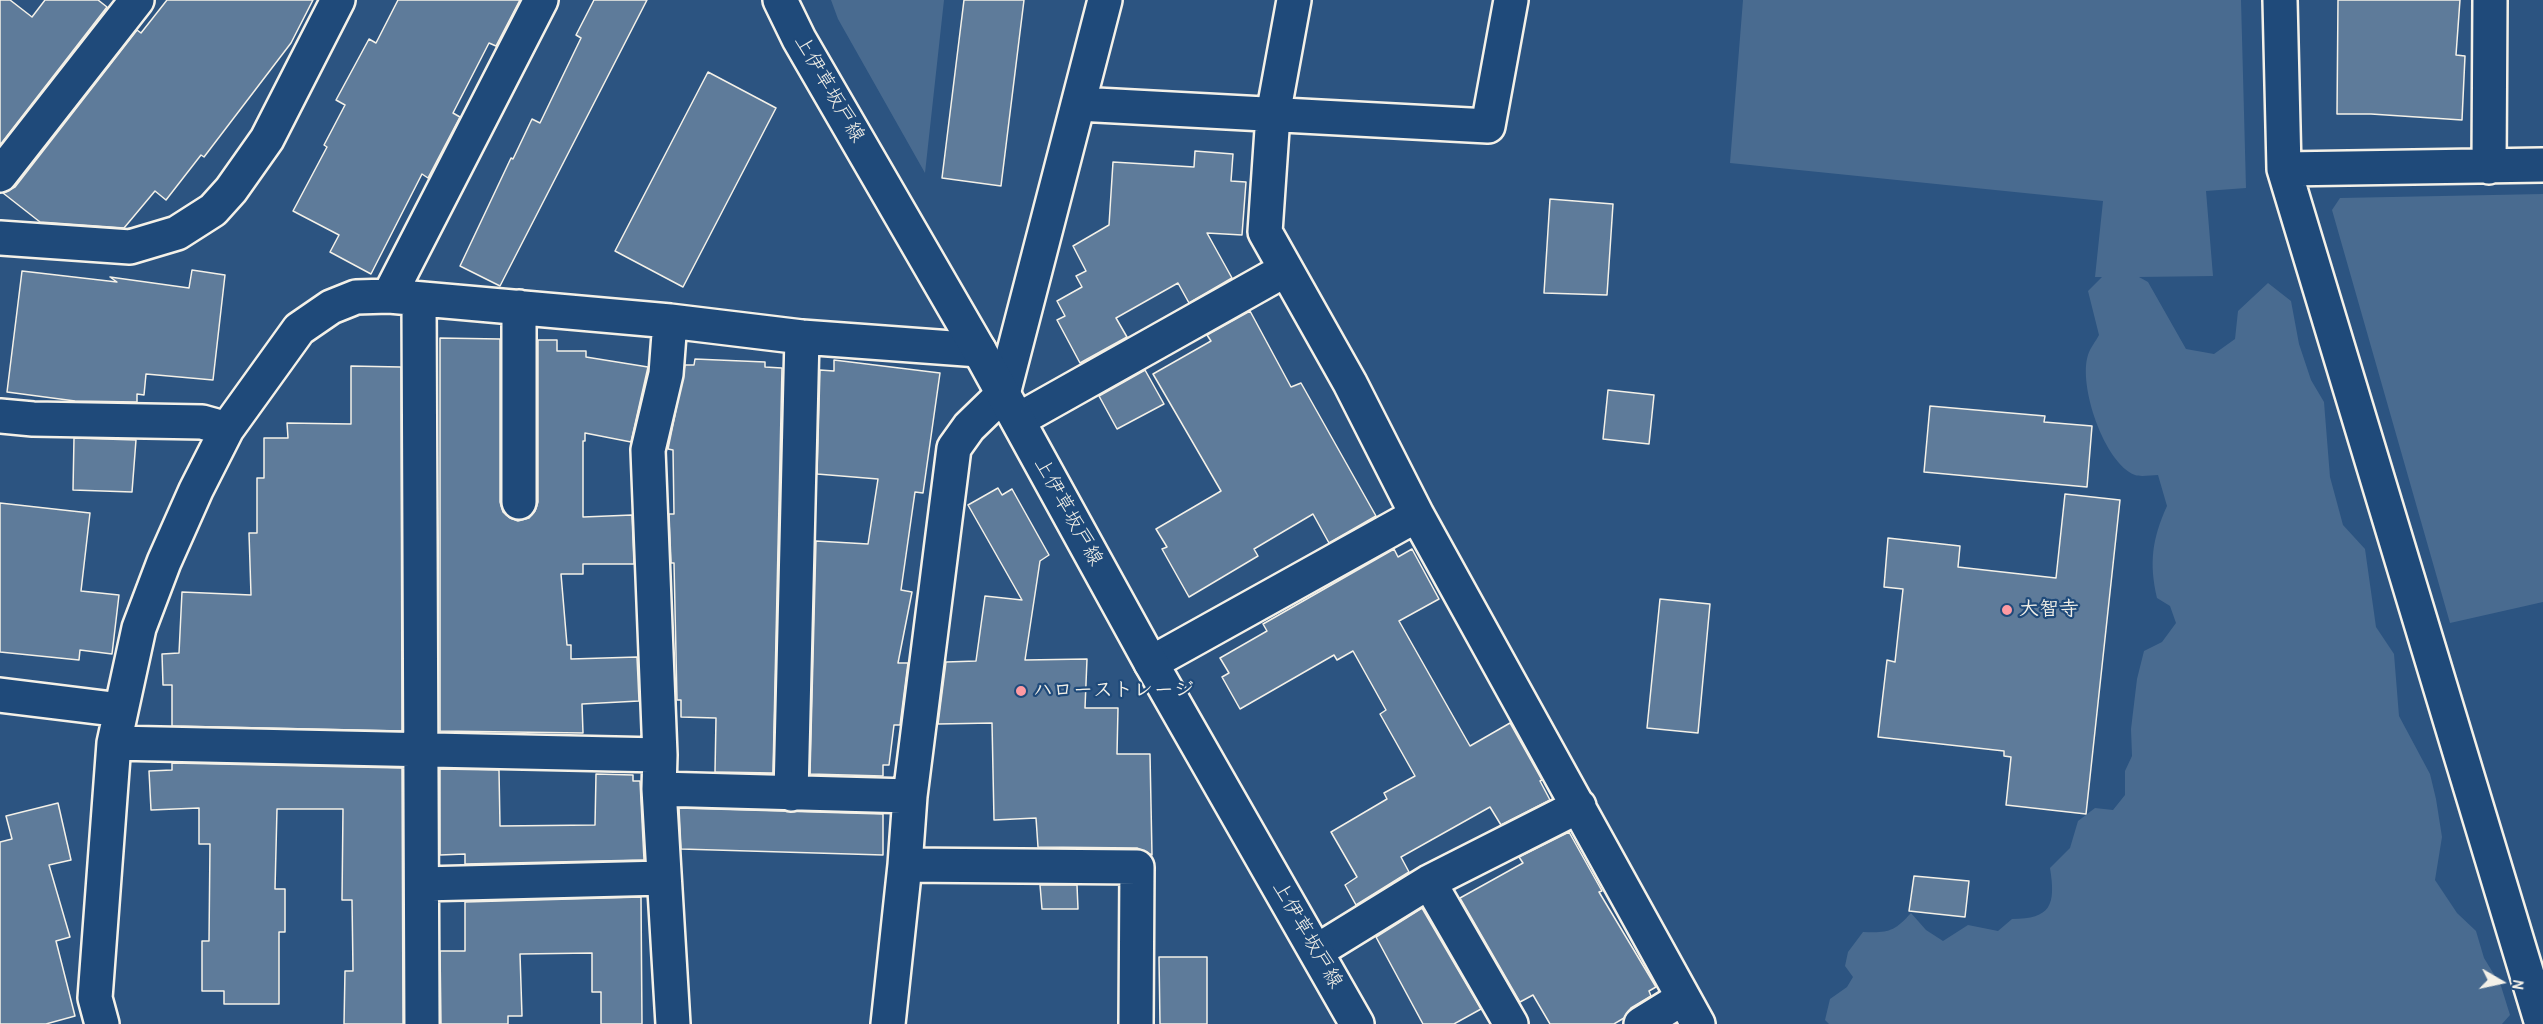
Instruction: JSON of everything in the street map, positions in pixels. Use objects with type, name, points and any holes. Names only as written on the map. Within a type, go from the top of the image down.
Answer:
[{"type":"street","points":[[0,175],[137,0]]},
{"type":"street","points":[[0,238],[130,247],[177,233],[213,210],[231,190],[267,138],[338,0]]},
{"type":"street","points":[[423,1024],[421,749],[404,298],[541,0]]},
{"type":"street","name":"上伊草坂戸線","points":[[780,0],[799,39],[979,350],[1151,663],[1357,1024]]},
{"type":"street","points":[[1011,407],[1078,104],[1105,0]]},
{"type":"street","points":[[1294,0],[1273,116],[1265,232],[1350,383],[1418,514],[1691,1011],[1641,1024]]},
{"type":"street","points":[[1078,104],[1488,126],[1511,0]]},
{"type":"street","points":[[2280,0],[2284,169],[2542,1024]]},
{"type":"street","points":[[2489,167],[2490,0]]},
{"type":"street","points":[[2284,169],[2543,165]]},
{"type":"street","points":[[888,1024],[910,796],[954,448],[969,427],[1285,270]]},
{"type":"street","points":[[102,1024],[95,998],[114,743],[139,628],[164,562],[226,429],[299,329],[331,307],[356,297],[404,298],[670,321],[802,337],[979,350]]},
{"type":"street","points":[[519,307],[519,502]]},
{"type":"street","points":[[670,321],[666,374],[648,450],[660,755],[659,789],[673,1024]]},
{"type":"street","points":[[791,794],[802,337]]},
{"type":"street","points":[[0,416],[33,419],[202,422],[226,429]]},
{"type":"street","points":[[1151,663],[1418,514]]},
{"type":"street","points":[[0,695],[121,710]]},
{"type":"street","points":[[114,743],[660,755]]},
{"type":"street","points":[[659,789],[910,796]]},
{"type":"street","points":[[1317,951],[1429,882],[1580,806]]},
{"type":"street","points":[[905,865],[1137,867],[1136,1024]]},
{"type":"street","points":[[422,884],[664,878]]},
{"type":"street","points":[[1429,882],[1512,1024]]},
{"type":"shaded area","points":[[831,0],[944,0],[925,173],[838,19]]},
{"type":"shaded area","points":[[1743,0],[2241,0],[2246,188],[2206,191],[2213,276],[2139,277],[2148,282],[2186,349],[2214,354],[2235,339],[2238,311],[2268,283],[2291,301],[2299,344],[2311,380],[2324,402],[2330,477],[2343,525],[2365,549],[2376,627],[2394,654],[2399,716],[2430,774],[2442,837],[2435,880],[2457,913],[2476,931],[2484,958],[2501,986],[2510,1015],[2502,1024],[1829,1024],[1825,1020],[1830,999],[1847,987],[1853,977],[1845,966],[1848,952],[1863,932],[1890,930],[1911,913],[1926,930],[1943,941],[1968,925],[1998,931],[2012,919],[2043,913],[2051,900],[2050,868],[2070,848],[2078,821],[2095,808],[2113,810],[2125,795],[2125,771],[2132,756],[2131,729],[2137,679],[2144,651],[2162,642],[2176,623],[2170,606],[2157,598],[2153,574],[2155,540],[2167,506],[2158,475],[2135,475],[2124,468],[2113,455],[2096,422],[2090,403],[2086,368],[2089,352],[2099,335],[2088,291],[2102,277],[2095,277],[2103,201],[1730,163]]},
{"type":"shaded area","points":[[2543,194],[2543,602],[2450,623],[2332,210],[2340,198]]},
{"type":"building","points":[[0,0],[10,0],[32,17],[45,0],[98,0],[107,7],[0,145]]},
{"type":"building","points":[[167,0],[313,0],[291,43],[204,157],[201,155],[166,200],[155,191],[124,228],[40,222],[3,193],[15,187],[137,30],[141,33]]},
{"type":"building","points":[[398,0],[520,0],[496,46],[489,43],[453,113],[460,117],[428,178],[422,174],[371,274],[330,252],[339,235],[293,211],[327,147],[324,145],[345,105],[336,100],[369,39],[376,43]]},
{"type":"building","points":[[594,0],[647,0],[500,286],[460,266],[532,119],[540,123],[581,38],[576,35]]},
{"type":"building","points":[[964,0],[1024,0],[1001,186],[942,178]]},
{"type":"building","points":[[2338,0],[2460,0],[2456,55],[2465,56],[2462,120],[2337,114]]},
{"type":"building","points":[[708,72],[776,108],[683,287],[615,251]]},
{"type":"building","points":[[1195,151],[1233,154],[1231,181],[1246,182],[1242,235],[1207,233],[1232,278],[1189,303],[1178,283],[1116,318],[1127,337],[1080,363],[1057,320],[1065,316],[1057,301],[1082,287],[1076,276],[1086,271],[1073,246],[1109,225],[1113,162],[1194,167]]},
{"type":"building","points":[[1550,199],[1613,204],[1607,295],[1544,293]]},
{"type":"building","points":[[192,270],[225,275],[213,380],[146,374],[144,395],[137,394],[137,402],[75,401],[7,392],[22,271],[117,282],[110,277],[189,288]]},
{"type":"building","points":[[1250,311],[1291,387],[1301,383],[1376,516],[1329,543],[1313,514],[1254,549],[1258,556],[1189,597],[1162,549],[1167,547],[1156,529],[1221,491],[1153,374],[1211,341],[1207,335]]},
{"type":"building","points":[[440,338],[500,339],[500,502],[503,512],[518,521],[529,518],[538,502],[538,340],[557,340],[557,351],[586,351],[586,357],[648,367],[631,442],[585,433],[585,441],[583,441],[583,517],[632,515],[634,564],[583,564],[583,574],[561,574],[567,645],[571,645],[571,659],[637,657],[639,701],[582,704],[583,733],[440,731]]},
{"type":"building","points":[[695,359],[765,362],[765,367],[782,368],[773,773],[715,772],[716,718],[681,717],[681,700],[677,700],[674,563],[671,563],[669,514],[674,514],[673,450],[668,449],[685,365],[694,365]]},
{"type":"building","points":[[834,360],[940,373],[923,493],[915,492],[901,590],[912,592],[898,663],[908,663],[900,725],[894,725],[889,765],[883,765],[883,776],[810,774],[816,541],[868,544],[878,479],[817,474],[820,370],[834,371]]},
{"type":"building","points":[[351,366],[401,367],[402,731],[172,726],[172,685],[163,685],[162,654],[179,653],[182,592],[251,595],[249,533],[257,533],[257,478],[264,478],[264,438],[288,438],[287,423],[351,424]]},
{"type":"building","points":[[1145,370],[1164,404],[1117,429],[1099,396]]},
{"type":"building","points":[[1608,390],[1654,395],[1649,444],[1603,439]]},
{"type":"building","points":[[1930,406],[2045,416],[2044,422],[2092,426],[2087,487],[1924,472]]},
{"type":"building","points":[[74,438],[136,440],[132,492],[73,490]]},
{"type":"building","points":[[998,488],[1002,495],[1012,489],[1049,555],[1040,561],[1025,660],[1087,659],[1085,708],[1118,708],[1117,754],[1150,754],[1152,855],[1137,848],[1038,847],[1036,818],[994,820],[992,723],[938,724],[946,662],[976,661],[985,596],[1022,600],[968,505]]},
{"type":"building","points":[[2065,494],[2120,500],[2086,814],[2006,805],[2011,757],[2004,756],[2004,751],[1878,737],[1887,660],[1895,662],[1903,589],[1884,587],[1888,538],[1960,546],[1958,567],[2056,578]]},
{"type":"building","points":[[0,503],[90,513],[81,591],[119,595],[112,654],[80,650],[79,660],[0,652]]},
{"type":"building","points":[[1394,549],[1398,557],[1412,549],[1439,599],[1399,621],[1470,746],[1510,723],[1542,780],[1540,781],[1550,800],[1501,825],[1490,807],[1401,857],[1409,872],[1356,905],[1345,885],[1357,877],[1331,832],[1387,799],[1384,793],[1415,776],[1380,714],[1386,710],[1353,651],[1337,660],[1334,655],[1240,709],[1222,677],[1229,673],[1220,658],[1267,631],[1263,624]]},
{"type":"building","points":[[1660,599],[1710,604],[1698,733],[1647,728]]},
{"type":"building","points":[[172,763],[402,768],[403,1024],[344,1024],[345,971],[353,971],[352,900],[342,900],[343,809],[277,809],[275,889],[285,889],[285,932],[279,932],[279,1004],[224,1004],[224,991],[202,991],[202,941],[209,941],[210,844],[199,844],[199,808],[151,810],[149,771],[172,770]]},
{"type":"building","points":[[440,769],[499,770],[500,826],[595,825],[596,774],[633,775],[633,781],[640,781],[644,860],[465,864],[465,854],[440,855]]},
{"type":"building","points":[[58,803],[71,860],[49,865],[70,937],[56,941],[75,1016],[46,1024],[0,1024],[0,842],[12,839],[6,816]]},
{"type":"building","points":[[679,808],[883,814],[883,855],[681,849]]},
{"type":"building","points":[[1569,832],[1602,891],[1599,892],[1656,987],[1649,991],[1651,996],[1631,1008],[1624,1018],[1614,1024],[1550,1024],[1533,995],[1520,1002],[1460,898],[1523,863],[1519,857]]},
{"type":"building","points":[[1914,876],[1969,881],[1965,917],[1909,911]]},
{"type":"building","points":[[1040,885],[1077,885],[1078,909],[1042,909]]},
{"type":"building","points":[[641,897],[642,1024],[601,1024],[601,992],[592,992],[592,953],[520,954],[522,1016],[508,1016],[508,1024],[441,1024],[440,951],[465,951],[465,902]]},
{"type":"building","points":[[1422,908],[1481,1009],[1454,1024],[1423,1024],[1376,937]]},
{"type":"building","points":[[1159,957],[1207,957],[1207,1024],[1160,1024]]},
{"type":"place","name":"大智寺","points":[[2007,610]]},
{"type":"place","name":"ハローストレージ","points":[[1021,691]]}]
